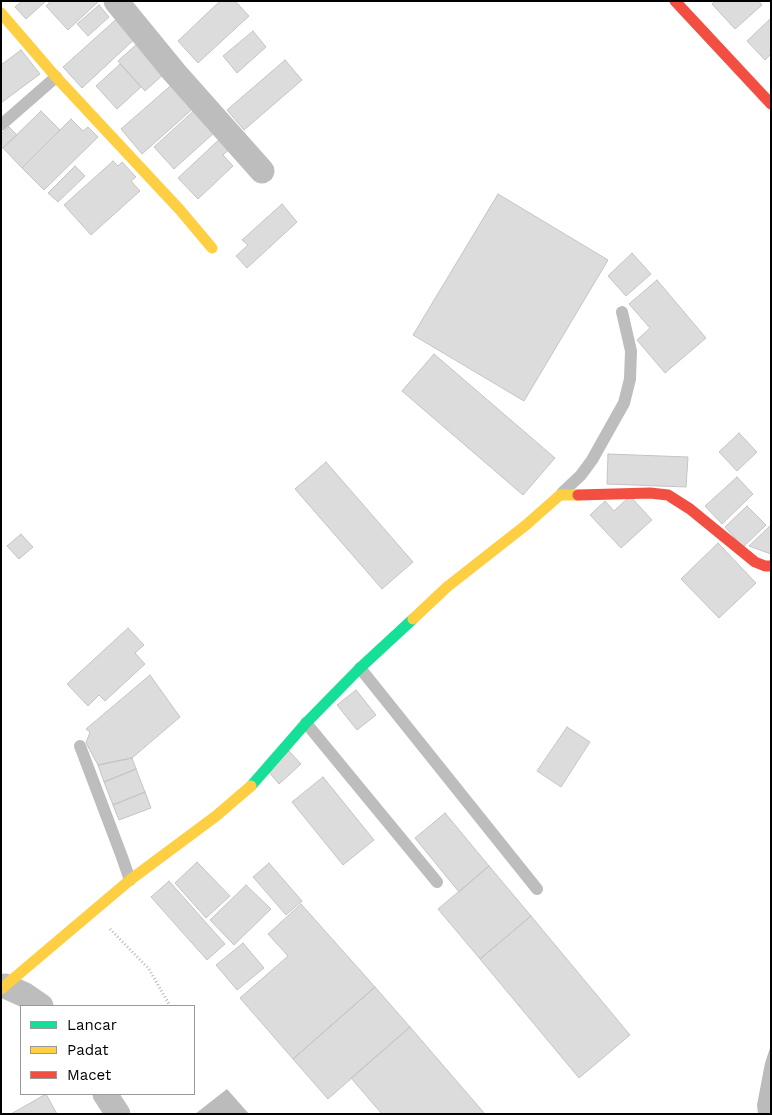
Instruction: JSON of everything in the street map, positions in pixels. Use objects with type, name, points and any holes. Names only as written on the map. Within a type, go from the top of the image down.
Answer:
[{"type":"street","points":[[116,1],[174,72],[262,171]]},
{"type":"street","points":[[675,1],[771,104]]},
{"type":"street","points":[[1,14],[56,77],[180,210],[212,248]]},
{"type":"street","points":[[3,988],[130,880],[216,816],[254,784],[306,723],[360,668],[447,587],[526,525],[560,495],[650,493],[668,496],[690,509],[755,562],[771,566]]},
{"type":"street","points":[[3,988],[25,995],[40,1005]]},
{"type":"street","points":[[106,1095],[118,1114]]},
{"type":"lane","points":[[1,125],[56,77]]},
{"type":"lane","points":[[560,495],[581,475],[592,460],[624,403],[630,379],[631,351],[622,312]]},
{"type":"lane","points":[[360,668],[537,888]]},
{"type":"lane","points":[[306,723],[437,882]]},
{"type":"lane","points":[[80,746],[130,880]]},
{"type":"path","points":[[92,911],[149,969],[169,1005]]},
{"type":"shaded area","points":[[771,1045],[771,1114],[758,1114],[757,1105],[765,1063]]},
{"type":"shaded area","points":[[227,1089],[249,1114],[195,1114]]},
{"type":"building","points":[[22,1],[46,1],[26,19],[15,7]]},
{"type":"building","points":[[51,1],[99,1],[68,30],[46,6]]},
{"type":"building","points":[[220,1],[235,1],[249,16],[198,63],[178,41]]},
{"type":"building","points":[[716,1],[759,1],[762,5],[735,29],[712,4]]},
{"type":"building","points":[[99,5],[109,17],[88,36],[77,24]]},
{"type":"building","points":[[121,15],[139,35],[82,88],[63,67]]},
{"type":"building","points":[[771,18],[771,54],[765,60],[747,41]]},
{"type":"building","points":[[253,31],[266,47],[237,73],[223,56]]},
{"type":"building","points":[[138,43],[165,73],[145,91],[118,61]]},
{"type":"building","points":[[21,50],[40,74],[1,103],[1,65]]},
{"type":"building","points":[[285,60],[302,80],[244,130],[227,110]]},
{"type":"building","points":[[120,64],[141,87],[117,109],[96,86]]},
{"type":"building","points":[[176,81],[197,105],[142,154],[121,129]]},
{"type":"building","points":[[199,106],[215,132],[174,169],[154,147]]},
{"type":"building","points":[[41,111],[60,130],[22,168],[3,148]]},
{"type":"building","points":[[71,119],[83,131],[88,127],[98,137],[44,190],[22,168]]},
{"type":"building","points":[[9,127],[17,135],[3,148],[1,147],[1,134]]},
{"type":"building","points":[[225,134],[234,145],[223,155],[233,166],[198,199],[178,178]]},
{"type":"building","points":[[113,161],[118,166],[122,162],[136,177],[131,181],[140,191],[91,235],[64,205]]},
{"type":"building","points":[[75,166],[85,176],[58,202],[48,193]]},
{"type":"building","points":[[498,194],[608,260],[524,401],[413,335]]},
{"type":"building","points":[[282,204],[297,222],[247,268],[236,256],[248,245],[242,240]]},
{"type":"building","points":[[632,253],[651,274],[626,296],[608,276]]},
{"type":"building","points":[[657,280],[706,338],[665,373],[637,340],[650,328],[629,304]]},
{"type":"building","points":[[434,354],[555,458],[523,495],[402,391]]},
{"type":"building","points":[[739,433],[757,452],[737,471],[719,452]]},
{"type":"building","points":[[608,454],[688,457],[686,487],[607,484]]},
{"type":"building","points":[[326,462],[413,562],[382,589],[295,489]]},
{"type":"building","points":[[737,477],[753,494],[722,524],[705,506]]},
{"type":"building","points":[[630,496],[652,520],[621,548],[590,515],[605,501],[614,511]]},
{"type":"building","points":[[747,506],[766,525],[743,547],[725,527]]},
{"type":"building","points":[[771,525],[771,554],[749,546]]},
{"type":"building","points":[[21,534],[33,547],[19,559],[7,546]]},
{"type":"building","points":[[718,543],[756,583],[719,618],[681,579]]},
{"type":"building","points":[[128,628],[144,645],[135,653],[145,664],[105,701],[99,695],[88,706],[67,684]]},
{"type":"building","points":[[150,675],[180,717],[132,758],[98,765],[86,743],[90,732],[86,729]]},
{"type":"building","points":[[356,690],[376,715],[357,730],[337,705]]},
{"type":"building","points":[[567,727],[590,742],[561,787],[537,771]]},
{"type":"building","points":[[289,751],[301,764],[279,784],[268,771]]},
{"type":"building","points":[[132,758],[136,769],[104,782],[98,765]]},
{"type":"building","points":[[136,769],[145,792],[113,805],[104,782]]},
{"type":"building","points":[[323,777],[374,840],[343,865],[292,802]]},
{"type":"building","points":[[145,792],[151,808],[119,820],[113,805]]},
{"type":"building","points":[[445,813],[489,866],[459,892],[415,838]]},
{"type":"building","points":[[197,862],[230,896],[206,918],[175,883]]},
{"type":"building","points":[[269,863],[302,901],[286,915],[253,877]]},
{"type":"building","points":[[489,866],[531,916],[480,959],[438,909]]},
{"type":"building","points":[[169,881],[225,944],[207,960],[151,897]]},
{"type":"building","points":[[246,885],[271,909],[234,945],[210,920]]},
{"type":"building","points":[[301,904],[375,987],[293,1059],[240,998],[288,956],[268,934]]},
{"type":"building","points":[[531,916],[630,1035],[579,1078],[480,959]]},
{"type":"building","points":[[243,943],[264,968],[237,990],[216,965]]},
{"type":"building","points":[[375,987],[410,1027],[328,1099],[293,1059]]},
{"type":"building","points":[[410,1027],[485,1114],[382,1114],[351,1078]]},
{"type":"building","points":[[47,1095],[57,1114],[11,1114]]},
{"type":"traffic: fast","points":[[251,786],[306,723],[360,668],[413,619]]},
{"type":"traffic: slow","points":[[1,13],[56,77],[180,210],[212,248]]},
{"type":"traffic: slow","points":[[413,619],[447,587],[526,525],[560,495],[578,495]]},
{"type":"traffic: slow","points":[[1,989],[130,880],[216,816],[251,786]]},
{"type":"traffic: jam","points":[[675,1],[771,104]]},
{"type":"traffic: jam","points":[[578,495],[650,493],[668,495],[690,509],[755,562],[771,566]]}]
